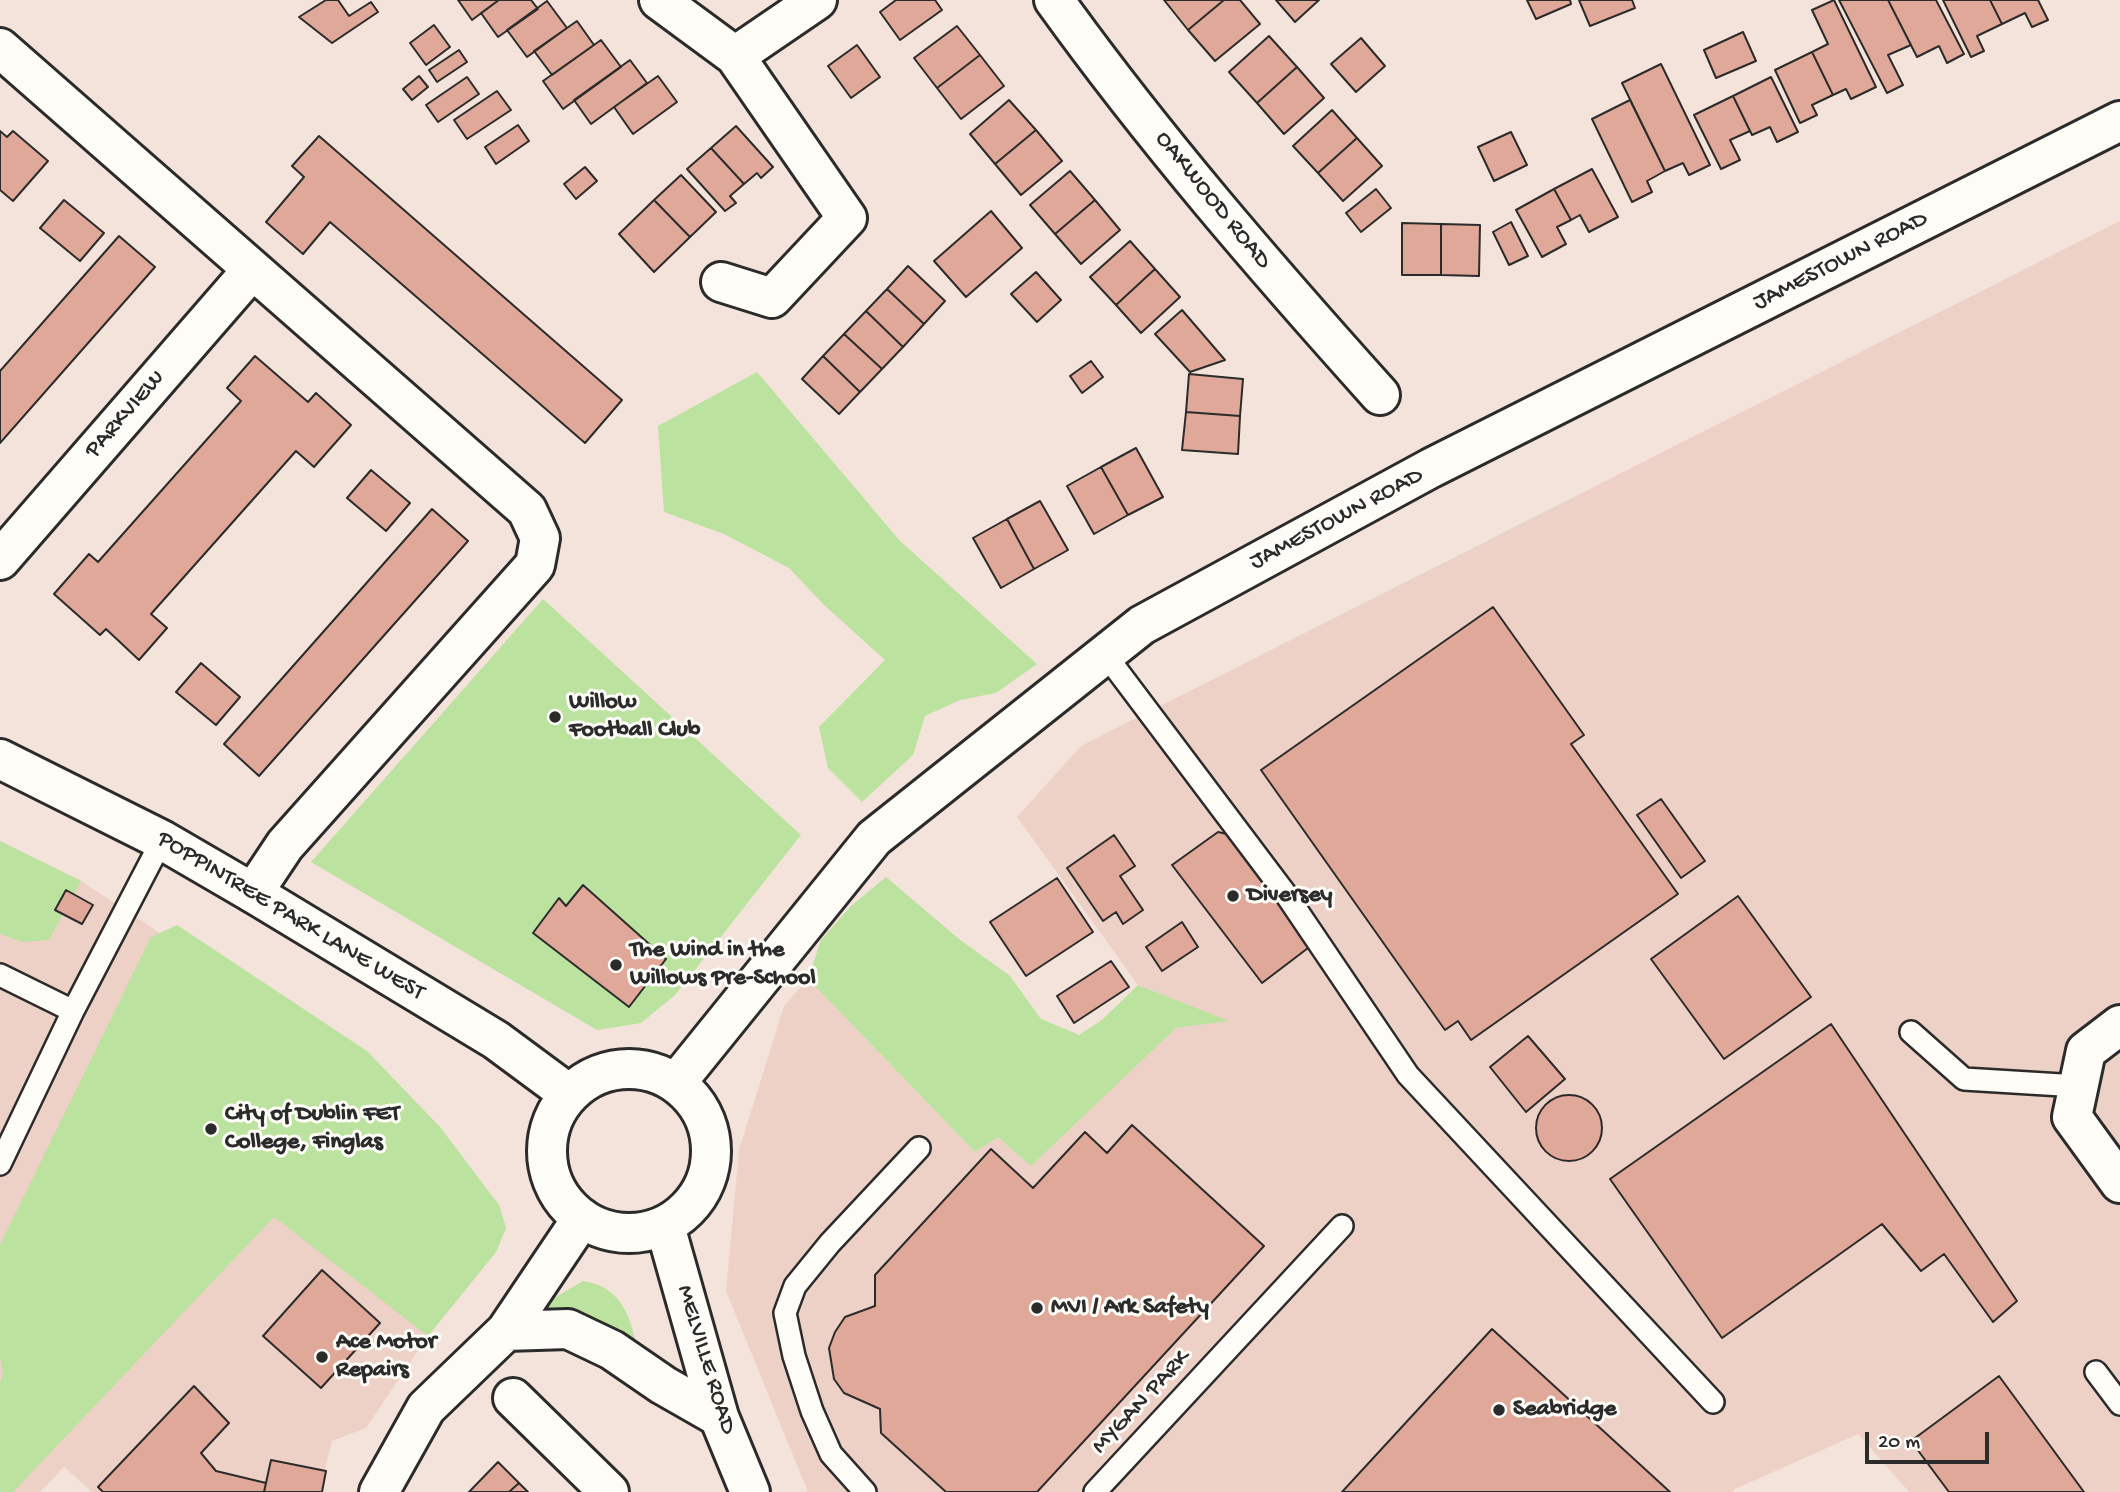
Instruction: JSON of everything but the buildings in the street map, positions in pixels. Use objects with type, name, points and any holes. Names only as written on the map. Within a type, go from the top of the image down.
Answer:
[{"type":"street","points":[[659,0],[735,56],[847,218],[772,298],[722,282]]},
{"type":"street","points":[[735,56],[817,0]]},
{"type":"street","name":"OAKWOOD ROAD","points":[[1054,0],[1101,65],[1256,257],[1380,395]]},
{"type":"street","points":[[0,48],[527,510],[541,538],[535,565],[285,845],[253,893]]},
{"type":"street","name":"JAMESTOWN ROAD","points":[[676,1083],[874,838],[1142,625],[1431,468],[2120,121]]},
{"type":"street","name":"PARKVIEW","points":[[0,559],[252,270]]},
{"type":"street","name":"POPPINTREE PARK LANE WEST","points":[[0,759],[162,840],[253,893],[496,1040],[569,1094]]},
{"type":"street","points":[[2120,1025],[2086,1051],[2072,1117],[2120,1182]]},
{"type":"street","points":[[622,1069],[650,1071],[676,1083],[697,1104],[707,1122],[712,1157],[702,1191],[692,1205],[665,1226],[624,1233],[596,1226],[582,1218],[562,1198],[553,1184],[547,1156],[553,1119],[569,1094],[592,1077],[622,1069]]},
{"type":"street","points":[[379,1492],[426,1408],[506,1331],[582,1218]]},
{"type":"street","name":"MELVILLE ROAD","points":[[665,1226],[719,1417],[750,1492]]},
{"type":"street","points":[[506,1331],[568,1329],[612,1350],[663,1385],[719,1417]]},
{"type":"street","points":[[513,1398],[609,1492]]},
{"type":"lane","points":[[1105,654],[1285,893],[1408,1075],[1713,1402]]},
{"type":"lane","points":[[0,1164],[73,1011],[162,840]]},
{"type":"lane","points":[[0,975],[73,1011]]},
{"type":"lane","points":[[1911,1032],[1964,1079],[2078,1086]]},
{"type":"lane","points":[[865,1492],[831,1454],[812,1411],[794,1356],[785,1313],[795,1286],[830,1243],[919,1148]]},
{"type":"lane","name":"MYGAN PARK","points":[[1095,1492],[1342,1227]]},
{"type":"lane","points":[[2096,1372],[2120,1404]]},
{"type":"shaded area","points":[[2120,221],[2120,1492],[1909,1492],[1858,1434],[1733,1490],[1735,1492],[808,1492],[726,1291],[739,1150],[784,1006],[808,979],[975,1152],[998,1137],[1031,1165],[1176,1028],[1227,1021],[1138,985],[1017,817],[1081,746]]},
{"type":"shaded area","name":"City of Dublin FET College, Finglas","points":[[0,841],[81,881],[216,970],[499,1205],[506,1228],[496,1252],[428,1336],[366,1428],[332,1441],[319,1492],[92,1492],[64,1467],[40,1492],[0,1492]]},
{"type":"green space","points":[[757,372],[900,541],[1037,664],[996,693],[960,700],[925,716],[913,755],[862,802],[828,768],[819,727],[885,660],[823,604],[789,568],[724,534],[664,512],[658,426]]},
{"type":"green space","name":"Willow Football Club","points":[[543,599],[801,835],[675,995],[641,1023],[597,1030],[311,862]]},
{"type":"green space","points":[[0,841],[81,881],[49,940],[22,942],[0,934]]},
{"type":"green space","points":[[886,877],[959,939],[1010,976],[1041,1019],[1079,1035],[1102,1020],[1138,985],[1229,1021],[1176,1028],[1031,1166],[998,1137],[975,1152],[808,979],[821,940],[851,906]]},
{"type":"green space","name":"City of Dublin FET College, Finglas","points":[[177,925],[367,1051],[440,1127],[499,1205],[506,1228],[496,1252],[428,1336],[274,1217],[13,1492],[0,1492],[0,1383],[3,1373],[0,1358],[0,1245],[151,937]]},
{"type":"green space","points":[[583,1281],[597,1285],[617,1299],[629,1320],[639,1358],[549,1313],[544,1304]]},
{"type":"place","name":"Willow Football Club","points":[[555,717]]},
{"type":"place","name":"Diversey","points":[[1233,896]]},
{"type":"place","name":"The Wind in the Willows Pre-School","points":[[616,965]]},
{"type":"place","name":"City of Dublin FET College, Finglas","points":[[211,1129]]},
{"type":"place","name":"MVI / Ark Safety","points":[[1037,1308]]},
{"type":"place","name":"Ace Motor Repairs","points":[[322,1357]]},
{"type":"place","name":"Seabridge","points":[[1499,1410]]}]
